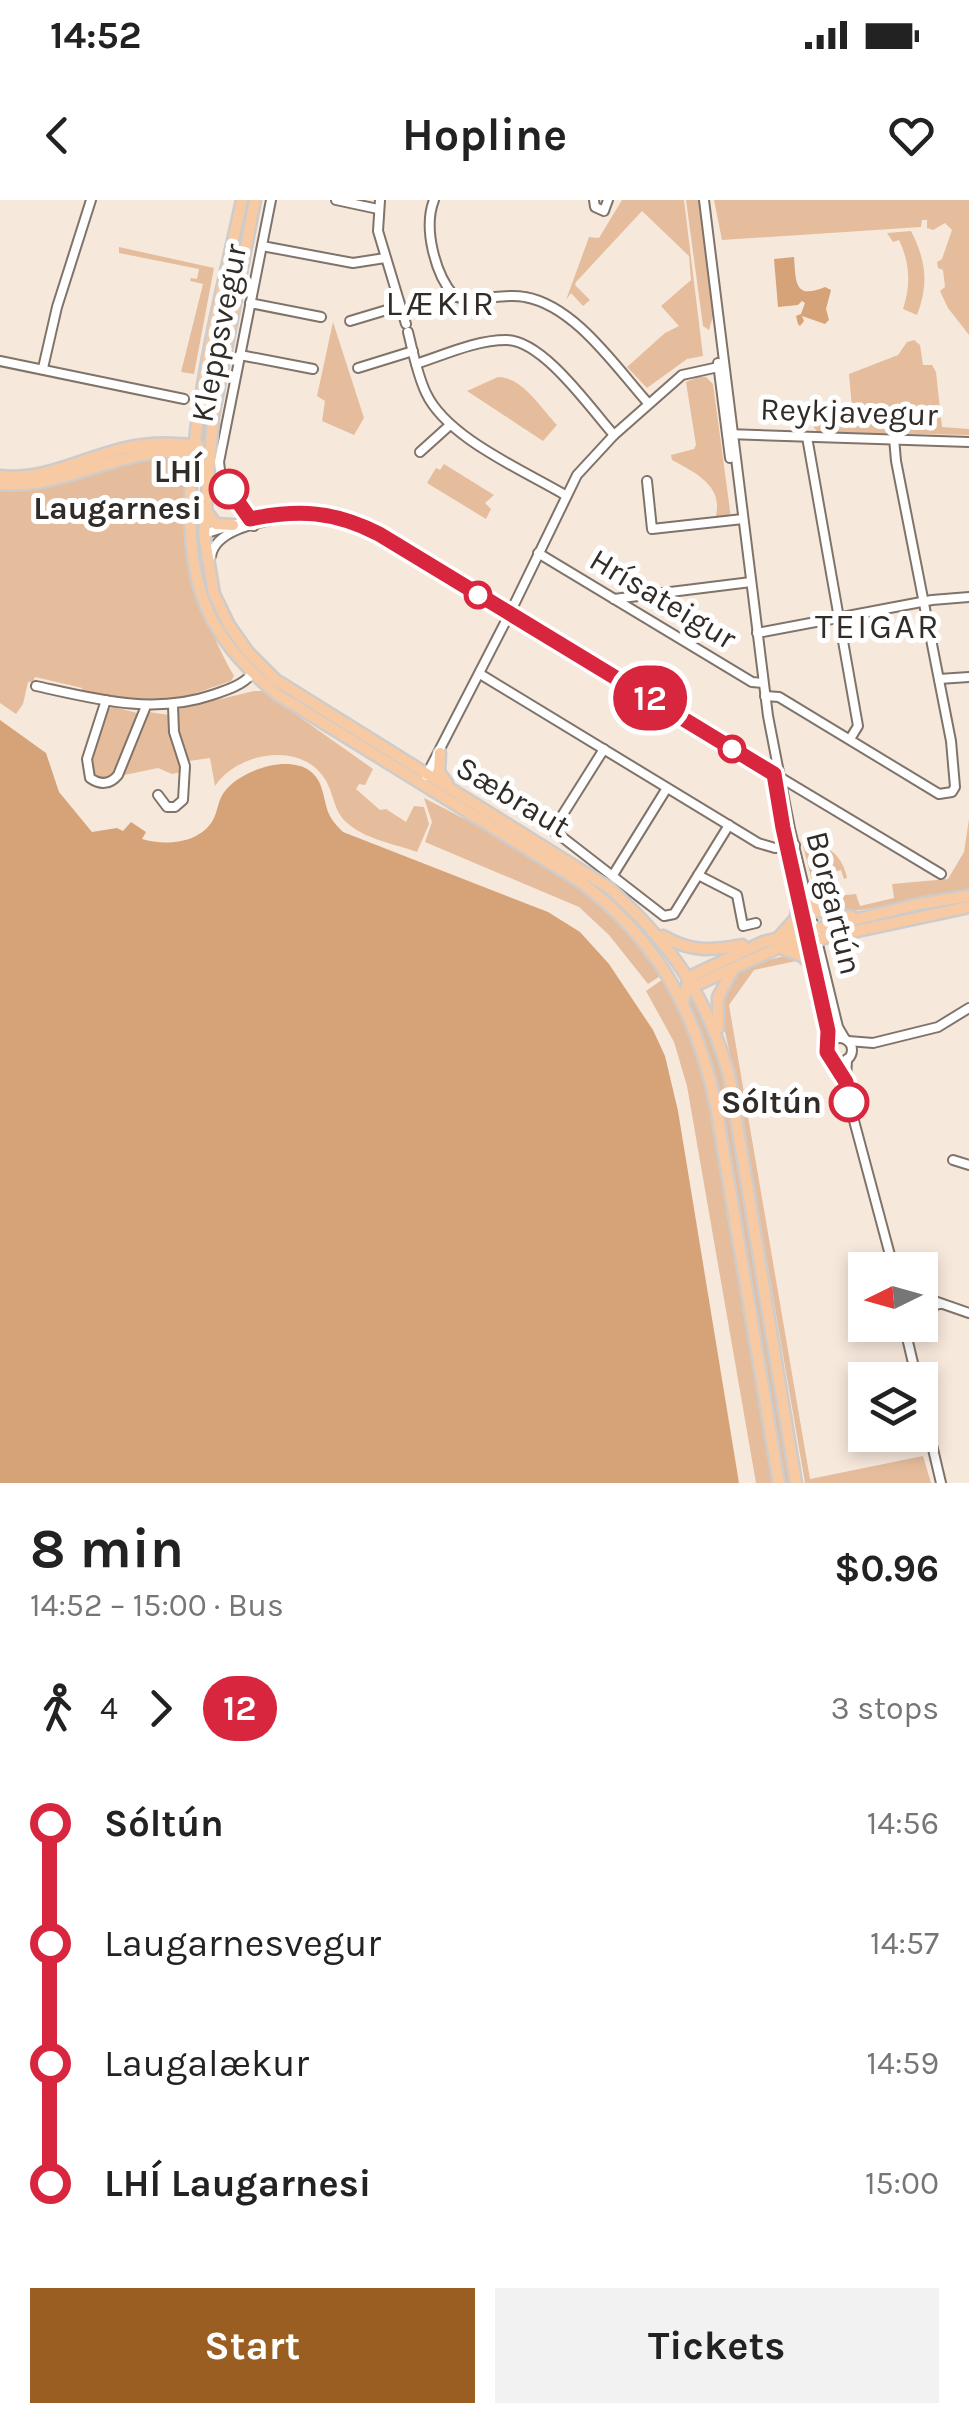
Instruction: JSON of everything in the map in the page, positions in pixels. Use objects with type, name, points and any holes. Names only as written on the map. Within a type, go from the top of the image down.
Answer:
[{"type":"main road","name":"Sæbraut","points":[[242,200],[200,408],[192,546],[202,597],[226,642],[252,674],[292,706],[422,779],[602,898],[648,946],[669,976],[704,1054],[716,1106],[780,1483]]},
{"type":"main road","name":"Sæbraut","points":[[255,200],[220,372],[209,451],[204,534],[214,594],[229,624],[263,668],[300,697],[414,766],[422,779],[455,791],[608,887],[654,929],[690,983],[721,1044],[735,1101],[796,1483]]},
{"type":"main road","points":[[0,476],[44,474],[132,446],[173,442],[189,434],[200,408]]},
{"type":"main road","points":[[173,442],[196,450]]},
{"type":"main road","points":[[0,484],[46,482],[141,454],[209,451]]},
{"type":"main road","points":[[141,454],[175,456],[189,465],[194,478]]},
{"type":"main road","points":[[205,509],[216,524],[233,525]]},
{"type":"main road","points":[[192,546],[204,534]]},
{"type":"main road","points":[[414,766],[431,762],[440,752]]},
{"type":"main road","points":[[440,752],[439,772],[455,791]]},
{"type":"main road","points":[[814,935],[862,918],[969,896]]},
{"type":"main road","points":[[778,943],[796,918],[804,898],[820,912],[862,918]]},
{"type":"main road","points":[[669,976],[690,983],[778,943],[902,914],[919,904]]},
{"type":"main road","points":[[814,935],[969,907]]},
{"type":"main road","points":[[654,929],[691,950],[778,943],[815,968]]},
{"type":"main road","points":[[683,1002],[690,983],[762,942]]},
{"type":"main road","points":[[721,1044],[718,997],[736,965]]},
{"type":"street","points":[[43,368],[57,307],[91,200]]},
{"type":"street","name":"Kleppsvegur","points":[[252,523],[219,469],[271,200]]},
{"type":"street","points":[[336,200],[379,205],[378,232],[416,364],[426,393],[450,425],[565,495]]},
{"type":"street","points":[[434,200],[429,231],[454,296],[521,296],[553,306],[572,320],[648,403]]},
{"type":"street","points":[[594,200],[596,207],[604,211],[608,200]]},
{"type":"street","points":[[704,200],[729,434],[778,776]]},
{"type":"street","points":[[262,246],[354,264],[385,258]]},
{"type":"street","points":[[250,303],[321,317]]},
{"type":"street","points":[[350,321],[400,306]]},
{"type":"street","points":[[416,364],[490,342],[515,341],[530,346],[614,435]]},
{"type":"street","points":[[358,368],[413,351]]},
{"type":"street","points":[[240,355],[313,369]]},
{"type":"street","points":[[0,361],[184,399]]},
{"type":"street","points":[[422,779],[480,674],[565,495],[588,460],[682,375],[721,366]]},
{"type":"street","points":[[420,452],[450,425]]},
{"type":"street","name":"Reykjavegur","points":[[729,434],[969,442]]},
{"type":"street","points":[[808,436],[858,726],[850,739]]},
{"type":"street","points":[[765,696],[779,697],[939,794],[952,792],[956,777],[894,438]]},
{"type":"street","points":[[647,481],[652,529],[742,518]]},
{"type":"street","points":[[210,576],[210,555],[215,542],[252,523],[286,511],[337,515],[355,522],[942,874]]},
{"type":"street","points":[[204,534],[252,523]]},
{"type":"street","name":"Hrísateigur","points":[[538,553],[750,681],[764,684]]},
{"type":"street","points":[[614,599],[751,582]]},
{"type":"street","points":[[757,633],[969,597]]},
{"type":"street","points":[[36,686],[146,706],[173,706],[232,688],[252,674]]},
{"type":"street","points":[[480,674],[768,847],[791,846]]},
{"type":"street","points":[[939,679],[969,677]]},
{"type":"street","points":[[106,700],[86,768],[90,778],[102,783],[110,782],[118,774],[146,706]]},
{"type":"street","points":[[158,795],[166,807],[174,807],[183,800],[185,766],[174,732],[173,706]]},
{"type":"street","points":[[768,716],[771,754],[778,776]]},
{"type":"street","points":[[604,749],[553,830],[668,917],[674,914],[729,825]]},
{"type":"street","points":[[754,762],[771,754]]},
{"type":"street","name":"Borgartún","points":[[778,776],[804,898],[838,1027],[847,1040],[846,1082]]},
{"type":"street","points":[[613,875],[667,788]]},
{"type":"street","points":[[698,875],[737,895],[744,926],[756,923]]},
{"type":"street","name":"Borgartún","points":[[814,935],[815,968],[830,1042],[827,1052],[846,1082],[888,1252]]},
{"type":"street","points":[[835,1061],[873,1043],[938,1027],[969,1008]]},
{"type":"street","points":[[830,1042],[836,1038],[873,1043]]},
{"type":"street","points":[[953,1160],[969,1164]]},
{"type":"street","points":[[938,1303],[969,1313]]},
{"type":"street","points":[[938,1304],[942,1304]]},
{"type":"street","points":[[934,1452],[942,1483]]},
{"type":"shaded area","points":[[245,200],[251,200],[203,443],[203,413]]},
{"type":"shaded area","points":[[622,200],[684,200],[703,356],[687,359],[647,388],[627,367],[665,333],[679,326],[661,306],[691,280],[689,256],[642,211],[576,282],[590,300],[583,306],[571,293],[566,300],[589,237],[599,238]]},
{"type":"shaded area","points":[[686,200],[701,200],[713,316],[709,330],[703,326]]},
{"type":"shaded area","points":[[714,200],[969,200],[969,335],[940,291],[945,287],[943,270],[937,262],[942,259],[952,230],[945,223],[933,230],[927,228],[927,220],[922,220],[921,227],[722,240]]},
{"type":"shaded area","points":[[911,231],[924,272],[917,315],[903,309],[907,266],[899,240],[893,242],[887,233]]},
{"type":"shaded area","points":[[119,247],[214,268],[194,374],[181,372],[203,284],[190,281],[197,279],[199,269],[119,253]]},
{"type":"shaded area","points":[[794,257],[802,290],[831,290],[826,309],[829,320],[825,324],[802,316],[804,321],[798,324],[796,316],[801,314],[805,303],[802,301],[778,307],[774,259]]},
{"type":"shaded area","points":[[333,322],[364,418],[354,435],[322,421],[325,401],[317,396]]},
{"type":"shaded area","points":[[914,340],[920,345],[923,365],[932,365],[936,372],[942,427],[969,429],[969,435],[817,432],[812,424],[813,413],[825,425],[844,425],[853,420],[849,374],[898,355],[907,342]]},
{"type":"shaded area","points":[[498,377],[523,388],[557,425],[543,441],[467,391]]},
{"type":"shaded area","points":[[706,377],[713,384],[731,518],[721,520],[716,515],[711,488],[672,460],[671,455],[696,445],[686,382]]},
{"type":"shaded area","points":[[136,458],[174,460],[187,468],[202,603],[234,676],[231,681],[167,703],[82,693],[82,688],[35,677],[28,682],[23,704],[16,714],[0,703],[0,488],[52,484]]},
{"type":"shaded area","points":[[444,464],[494,495],[485,503],[491,509],[486,519],[427,483],[436,468],[440,470]]},
{"type":"shaded area","points":[[263,691],[373,769],[365,785],[359,784],[356,789],[380,810],[386,809],[406,822],[414,806],[424,807],[429,824],[417,852],[353,828],[338,811],[322,775],[297,758],[282,755],[251,759],[215,786],[210,758],[189,761],[178,732],[179,709]]},
{"type":"shaded area","points":[[111,706],[137,713],[116,769],[106,779],[93,774],[92,756]]},
{"type":"shaded area","points":[[149,712],[169,715],[181,772],[172,774],[158,768],[120,776],[143,720]]},
{"type":"shaded area","points":[[0,720],[46,753],[59,792],[92,832],[117,828],[123,831],[131,822],[146,832],[142,839],[181,841],[207,828],[223,794],[241,777],[264,767],[300,766],[318,780],[329,814],[343,832],[548,912],[580,932],[609,964],[653,1030],[665,1056],[678,1111],[739,1483],[0,1483]]},
{"type":"shaded area","points":[[424,798],[524,852],[583,893],[611,917],[662,975],[648,984],[609,935],[579,907],[425,842],[432,822]]},
{"type":"shaded area","points":[[969,819],[969,892],[842,913],[821,903],[816,896],[803,846],[819,845],[832,851],[845,870],[844,879],[841,870],[820,875],[825,897],[856,894],[860,906],[894,898],[892,884],[948,879],[964,852]]},
{"type":"shaded area","points":[[784,956],[801,960],[754,970],[729,1005],[810,1479],[923,1456],[931,1483],[805,1483],[721,1014],[722,996],[735,969]]},
{"type":"shaded area","points":[[663,979],[687,1020],[709,1083],[775,1483],[756,1483],[687,1086],[674,1042],[646,991]]},
{"type":"shaded area","points":[[693,994],[727,1082],[795,1483],[783,1483],[719,1096],[687,1005],[687,997]]},
{"type":"bus line","name":"12","points":[[229,489],[250,519],[286,511],[322,513],[337,515],[379,534],[774,774],[828,1031],[827,1052],[846,1082],[849,1102]]},
{"type":"place","name":"LHÍ Laugarnesi","points":[[229,489]]},
{"type":"place","name":"Sóltún","points":[[849,1102]]},
{"type":"district","name":"LÆKIR","points":[[441,303]]},
{"type":"district","name":"TEIGAR","points":[[878,626]]}]
